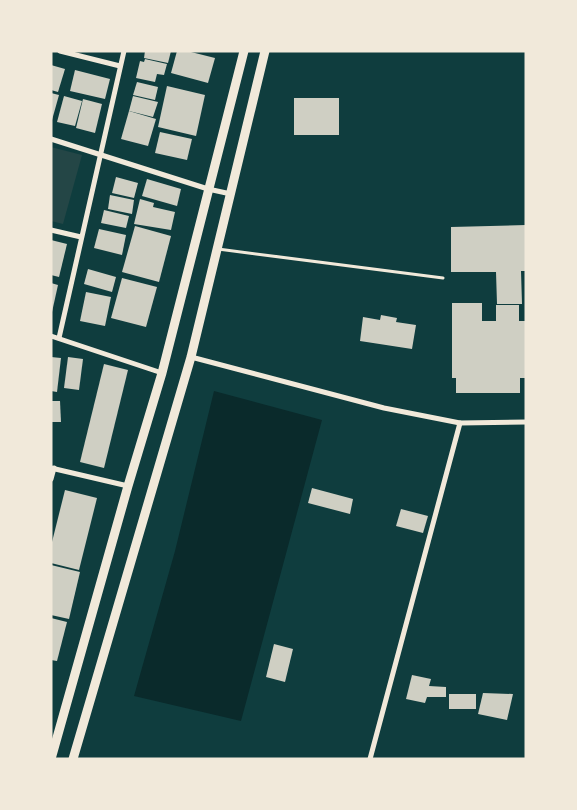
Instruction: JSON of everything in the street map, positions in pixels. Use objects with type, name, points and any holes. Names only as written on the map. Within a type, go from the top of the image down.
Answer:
[{"type":"main road","points":[[51,759],[162,373],[244,51]]},
{"type":"main road","points":[[73,759],[191,357],[265,51]]},
{"type":"street","points":[[60,51],[120,66]]},
{"type":"street","points":[[59,338],[124,51]]},
{"type":"street","points":[[51,139],[208,189],[231,194]]},
{"type":"street","points":[[51,230],[81,237]]},
{"type":"street","points":[[51,336],[162,373]]},
{"type":"street","points":[[191,357],[384,408],[460,423],[526,422]]},
{"type":"street","points":[[370,759],[460,423]]},
{"type":"street","points":[[51,479],[52,468],[128,486]]},
{"type":"lane","points":[[218,249],[443,278]]},
{"type":"shaded area","points":[[51,147],[82,155],[63,224],[51,221]]},
{"type":"shaded area","points":[[214,391],[322,420],[241,721],[134,696],[175,551]]},
{"type":"building","points":[[145,51],[171,51],[168,63],[144,58]]},
{"type":"building","points":[[177,51],[187,51],[215,58],[208,83],[171,73]]},
{"type":"building","points":[[145,59],[167,64],[164,75],[157,74],[155,82],[136,78],[140,61],[144,62]]},
{"type":"building","points":[[51,65],[65,69],[58,92],[51,90]]},
{"type":"building","points":[[75,70],[110,79],[105,99],[70,91]]},
{"type":"building","points":[[137,82],[158,87],[155,100],[133,95]]},
{"type":"building","points":[[167,86],[205,95],[196,136],[158,127]]},
{"type":"building","points":[[51,93],[59,95],[52,120],[51,120]]},
{"type":"building","points":[[64,96],[82,101],[75,126],[57,122]]},
{"type":"building","points":[[133,96],[158,102],[153,117],[129,111]]},
{"type":"building","points":[[294,98],[339,98],[339,135],[294,135]]},
{"type":"building","points":[[83,99],[102,104],[95,133],[76,128]]},
{"type":"building","points":[[129,111],[156,119],[148,146],[121,139]]},
{"type":"building","points":[[160,132],[192,139],[187,160],[155,153]]},
{"type":"building","points":[[116,177],[138,183],[134,198],[112,193]]},
{"type":"building","points":[[147,179],[181,189],[177,206],[142,196]]},
{"type":"building","points":[[110,195],[134,200],[132,214],[108,209]]},
{"type":"building","points":[[140,199],[154,203],[153,207],[175,212],[171,230],[134,224]]},
{"type":"building","points":[[104,210],[129,216],[126,228],[101,223]]},
{"type":"building","points":[[526,225],[526,271],[521,271],[522,304],[497,304],[496,272],[451,272],[451,227]]},
{"type":"building","points":[[135,226],[171,236],[159,282],[122,272]]},
{"type":"building","points":[[99,229],[126,235],[122,255],[94,248]]},
{"type":"building","points":[[51,240],[67,244],[59,277],[51,275]]},
{"type":"building","points":[[88,269],[116,277],[112,292],[84,284]]},
{"type":"building","points":[[122,278],[157,287],[146,327],[111,318]]},
{"type":"building","points":[[51,283],[58,285],[52,312],[51,312]]},
{"type":"building","points":[[86,292],[111,297],[105,326],[80,321]]},
{"type":"building","points":[[452,303],[482,303],[482,321],[496,321],[496,305],[519,305],[519,321],[526,321],[526,378],[520,378],[520,393],[456,393],[456,378],[452,378]]},
{"type":"building","points":[[381,315],[397,318],[396,322],[416,325],[412,349],[360,341],[363,317],[380,320]]},
{"type":"building","points":[[51,357],[61,358],[57,392],[51,391]]},
{"type":"building","points":[[68,357],[83,359],[79,390],[64,388]]},
{"type":"building","points":[[104,364],[128,370],[104,468],[80,462]]},
{"type":"building","points":[[51,401],[60,401],[61,422],[51,422]]},
{"type":"building","points":[[312,488],[353,499],[350,514],[308,503]]},
{"type":"building","points":[[65,490],[97,498],[79,570],[51,563],[51,546]]},
{"type":"building","points":[[401,509],[428,516],[423,533],[396,526]]},
{"type":"building","points":[[51,565],[80,572],[69,619],[51,615]]},
{"type":"building","points":[[51,618],[67,622],[57,661],[51,660]]},
{"type":"building","points":[[274,644],[293,649],[285,682],[266,677]]},
{"type":"building","points":[[412,675],[431,679],[429,686],[446,687],[446,697],[427,697],[425,703],[406,699]]},
{"type":"building","points":[[483,693],[513,694],[507,720],[478,714]]},
{"type":"building","points":[[449,694],[476,694],[476,709],[449,709]]}]
